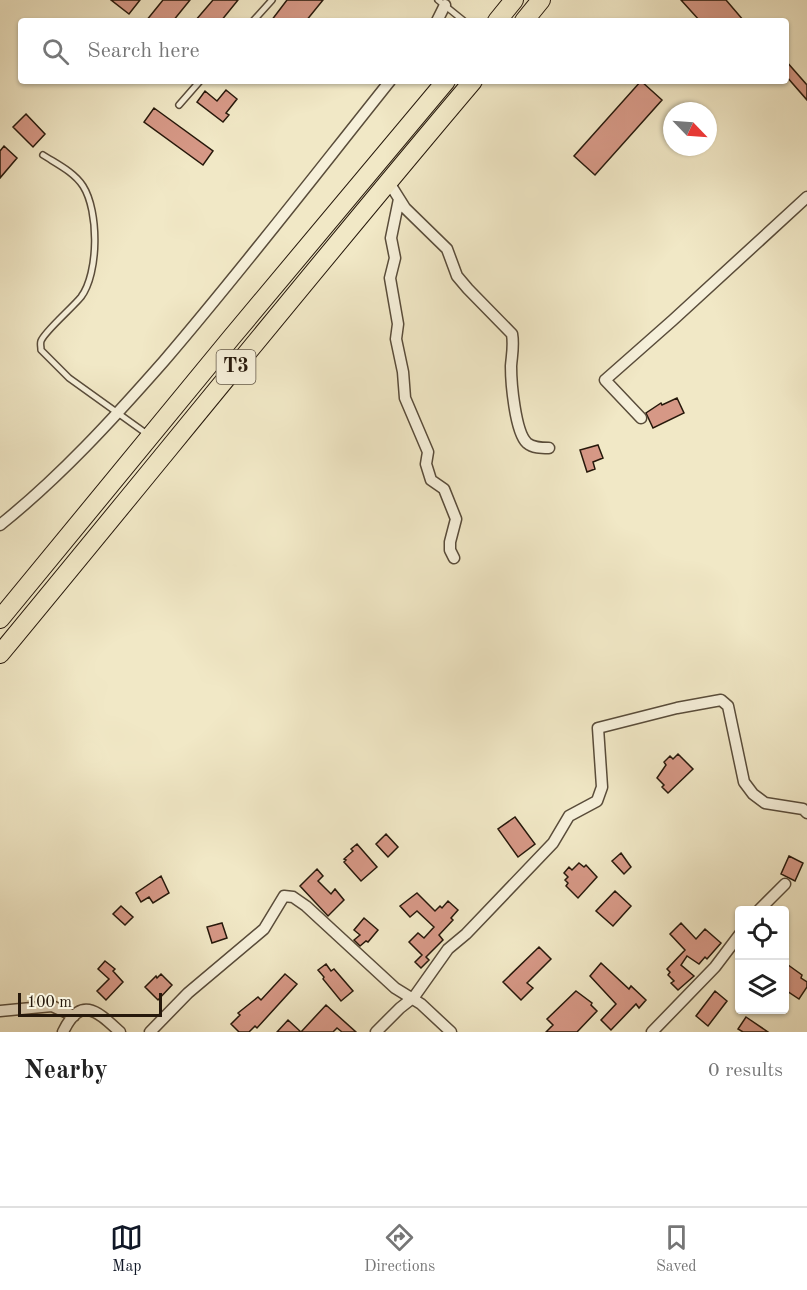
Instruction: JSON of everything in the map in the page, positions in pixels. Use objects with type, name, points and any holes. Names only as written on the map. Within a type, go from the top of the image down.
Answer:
[{"type":"highway","points":[[499,18],[514,0]]},
{"type":"highway","points":[[526,18],[541,0]]},
{"type":"highway","name":"T3","points":[[0,619],[444,84]]},
{"type":"highway","name":"T3","points":[[0,654],[388,181],[470,84]]},
{"type":"street","points":[[438,18],[442,3]]},
{"type":"street","points":[[0,525],[24,505],[118,413],[213,304],[388,84]]},
{"type":"street","points":[[388,181],[405,208],[447,249],[457,276],[512,334],[514,343],[512,374],[516,415],[522,436],[528,444],[549,448]]},
{"type":"street","points":[[641,418],[605,380],[673,321],[807,197]]},
{"type":"street","points":[[399,199],[391,238],[395,258],[390,278],[398,324],[396,339],[403,372],[405,398],[428,452],[426,464],[431,480],[444,489],[456,519],[450,542],[450,550],[454,558]]},
{"type":"street","points":[[376,1032],[412,999],[448,949],[466,934],[553,843],[569,816],[597,801],[602,787],[598,728],[677,708],[721,700],[728,706],[744,782],[753,794],[765,803],[803,809],[807,813]]},
{"type":"street","points":[[763,906],[785,884]]},
{"type":"street","points":[[153,1030],[188,993],[264,929],[284,896],[293,897],[306,906],[395,988],[421,1004],[451,1032]]},
{"type":"street","points":[[652,1032],[715,967],[735,941]]},
{"type":"street","points":[[0,1011],[52,1006],[74,1016]]},
{"type":"street","points":[[63,1032],[68,1022],[84,1010],[100,1013],[120,1032]]},
{"type":"lane","points":[[256,18],[270,2],[262,0]]},
{"type":"lane","points":[[442,3],[460,18]]},
{"type":"lane","points":[[179,105],[197,84]]},
{"type":"lane","points":[[44,155],[71,173],[82,184],[92,206],[95,225],[93,260],[87,286],[82,295],[42,339],[41,350],[69,378],[151,436]]},
{"type":"building","points":[[111,0],[140,0],[129,14]]},
{"type":"building","points":[[163,0],[190,0],[175,18],[148,18]]},
{"type":"building","points":[[213,0],[238,0],[223,18],[198,18]]},
{"type":"building","points":[[287,0],[323,0],[308,18],[273,18]]},
{"type":"building","points":[[681,0],[726,0],[741,18],[697,18]]},
{"type":"building","points":[[789,64],[807,85],[807,100],[789,79]]},
{"type":"building","points":[[638,84],[644,84],[662,100],[595,175],[574,156]]},
{"type":"building","points":[[226,90],[237,99],[226,113],[229,115],[223,122],[197,102],[205,91],[217,101]]},
{"type":"building","points":[[154,108],[213,151],[203,165],[144,122]]},
{"type":"building","points":[[26,114],[45,134],[33,147],[13,127]]},
{"type":"building","points":[[4,146],[17,158],[0,178],[0,151]]},
{"type":"building","points":[[677,398],[684,413],[653,428],[646,413],[661,403],[662,405]]},
{"type":"building","points":[[598,445],[603,458],[593,462],[595,469],[587,472],[580,450]]},
{"type":"building","points":[[678,754],[693,769],[668,793],[657,778],[666,765],[664,762],[670,756],[673,759]]},
{"type":"building","points":[[515,817],[535,844],[518,857],[498,829]]},
{"type":"building","points":[[386,834],[398,847],[388,857],[376,844]]},
{"type":"building","points":[[357,844],[377,867],[361,881],[344,862],[346,860],[344,859],[353,851],[351,849]]},
{"type":"building","points":[[621,853],[631,867],[624,874],[612,861]]},
{"type":"building","points":[[789,856],[803,863],[795,881],[781,874]]},
{"type":"building","points":[[579,863],[584,867],[586,865],[597,877],[578,898],[566,886],[568,883],[565,880],[568,877],[564,873],[569,867],[572,870]]},
{"type":"building","points":[[317,869],[323,876],[318,881],[331,894],[335,889],[344,900],[328,916],[300,886]]},
{"type":"building","points":[[161,876],[169,893],[153,903],[149,897],[141,902],[136,893]]},
{"type":"building","points":[[615,891],[631,906],[613,926],[596,911]]},
{"type":"building","points":[[417,893],[435,911],[440,906],[442,908],[448,901],[458,910],[451,918],[453,920],[439,935],[443,940],[426,957],[429,960],[421,968],[415,962],[422,955],[409,942],[418,933],[424,938],[434,927],[417,911],[410,917],[400,906]]},
{"type":"building","points":[[121,906],[133,917],[125,925],[113,914]]},
{"type":"building","points":[[364,918],[378,930],[368,942],[360,946],[354,940],[360,935],[354,930]]},
{"type":"building","points":[[222,923],[227,938],[212,943],[207,927]]},
{"type":"building","points":[[681,923],[696,939],[705,929],[721,943],[707,959],[705,957],[699,964],[687,956],[681,965],[694,976],[678,990],[671,983],[674,981],[668,975],[670,972],[667,969],[685,950],[670,934]]},
{"type":"building","points":[[539,947],[551,959],[527,983],[533,988],[521,1000],[503,982]]},
{"type":"building","points":[[105,961],[115,969],[113,971],[123,982],[106,1000],[97,991],[109,979],[98,969]]},
{"type":"building","points":[[601,963],[629,989],[631,986],[646,1000],[639,1008],[636,1004],[611,1030],[601,1020],[616,1004],[590,976]]},
{"type":"building","points":[[326,964],[331,971],[334,969],[353,991],[341,1001],[318,970]]},
{"type":"building","points":[[789,966],[802,975],[801,978],[807,982],[807,987],[799,999],[789,992]]},
{"type":"building","points":[[161,974],[172,985],[158,1000],[145,987]]},
{"type":"building","points":[[285,974],[297,984],[257,1028],[255,1026],[249,1032],[239,1032],[231,1024],[240,1015],[238,1013],[258,997],[261,1000]]},
{"type":"building","points":[[576,991],[592,1003],[591,1005],[597,1011],[577,1032],[546,1032],[553,1025],[547,1019]]},
{"type":"building","points":[[715,991],[727,1001],[708,1026],[696,1016]]},
{"type":"building","points":[[326,1005],[356,1032],[342,1032],[337,1028],[333,1032],[301,1032]]},
{"type":"building","points":[[746,1017],[768,1032],[743,1032],[738,1029]]},
{"type":"building","points":[[288,1020],[301,1032],[277,1032]]}]
